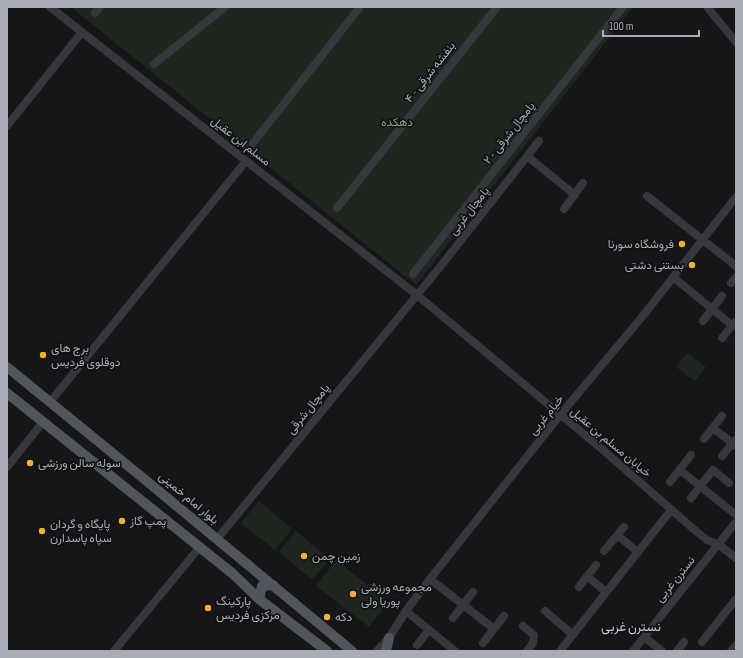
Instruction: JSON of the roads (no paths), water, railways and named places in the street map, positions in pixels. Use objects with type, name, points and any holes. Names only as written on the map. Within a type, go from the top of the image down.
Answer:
[{"type":"main road","name":"بلوار امام خمینی","points":[[7,367],[352,651]]},
{"type":"main road","points":[[7,393],[232,573],[259,599],[327,651]]},
{"type":"main road","points":[[259,599],[262,586],[273,585]]},
{"type":"main road","points":[[386,651],[389,638]]},
{"type":"street","name":"مسلم ابن عقیل","points":[[50,7],[417,295]]},
{"type":"street","points":[[154,64],[225,7]]},
{"type":"street","points":[[253,143],[360,7]]},
{"type":"street","name":"بنفشه شرقی - ۴","points":[[337,208],[497,7]]},
{"type":"street","name":"پامچال شرقی - ۲","points":[[413,274],[623,7]]},
{"type":"street","points":[[708,7],[736,42]]},
{"type":"street","points":[[7,126],[82,32]]},
{"type":"street","name":"پامچال غربی","points":[[417,295],[539,141]]},
{"type":"street","points":[[527,156],[575,195]]},
{"type":"street","points":[[50,402],[246,161]]},
{"type":"street","points":[[564,210],[583,182]]},
{"type":"street","points":[[647,196],[736,266]]},
{"type":"street","name":"خیام غربی","points":[[378,651],[389,638],[430,578],[560,415],[673,278],[736,197]]},
{"type":"street","points":[[673,278],[712,309],[734,324],[722,338]]},
{"type":"street","name":"خیابان مسلم بن عقیل","points":[[417,295],[603,450],[702,536],[718,544],[736,558]]},
{"type":"street","name":"پامچال شرقی","points":[[216,538],[417,295]]},
{"type":"street","points":[[703,321],[722,296]]},
{"type":"street","points":[[704,439],[722,416]]},
{"type":"street","points":[[7,466],[43,422]]},
{"type":"street","points":[[713,428],[735,443],[722,456]]},
{"type":"street","points":[[670,482],[691,455]]},
{"type":"street","points":[[680,470],[736,515]]},
{"type":"street","points":[[691,498],[713,470],[729,483]]},
{"type":"street","points":[[560,651],[671,510]]},
{"type":"street","name":"نسترن غربی","points":[[633,651],[736,522]]},
{"type":"street","points":[[604,551],[624,527]]},
{"type":"street","points":[[617,535],[638,552]]},
{"type":"street","points":[[114,651],[200,548]]},
{"type":"street","points":[[580,587],[596,565]]},
{"type":"street","points":[[587,576],[606,592]]},
{"type":"street","points":[[430,578],[494,629]]},
{"type":"street","points":[[453,618],[473,592]]},
{"type":"street","points":[[702,642],[736,598]]},
{"type":"street","points":[[406,611],[455,651]]},
{"type":"street","points":[[545,611],[573,635]]},
{"type":"street","points":[[483,642],[504,616]]},
{"type":"street","points":[[523,626],[534,636],[533,644],[527,651]]},
{"type":"street","points":[[416,645],[429,630]]},
{"type":"street","points":[[644,637],[662,651]]},
{"type":"street","points":[[677,651],[684,642]]},
{"type":"street","points":[[731,651],[736,645]]},
{"type":"place","name":"فروشگاه سورنا","points":[[682,244]]},
{"type":"place","name":"بستنی دشتی","points":[[692,265]]},
{"type":"place","name":"برج های دوقلوی فردیس","points":[[43,355]]},
{"type":"place","name":"سوله سالن ورزشی","points":[[30,463]]},
{"type":"place","name":"پمپ گاز","points":[[122,521]]},
{"type":"place","name":"پایگاه و گردان سپاه پاسدارن","points":[[42,531]]},
{"type":"place","name":"زمین چمن","points":[[304,556]]},
{"type":"place","name":"مجموعه ورزشی پوریا ولی","points":[[353,594]]},
{"type":"place","name":"پارکینگ مرکزی فردیس","points":[[208,608]]},
{"type":"place","name":"دکه","points":[[327,617]]},
{"type":"district","name":"نسترن غربی","points":[[631,626]]},
{"type":"park label","name":"دهکده","points":[[397,122]]}]
